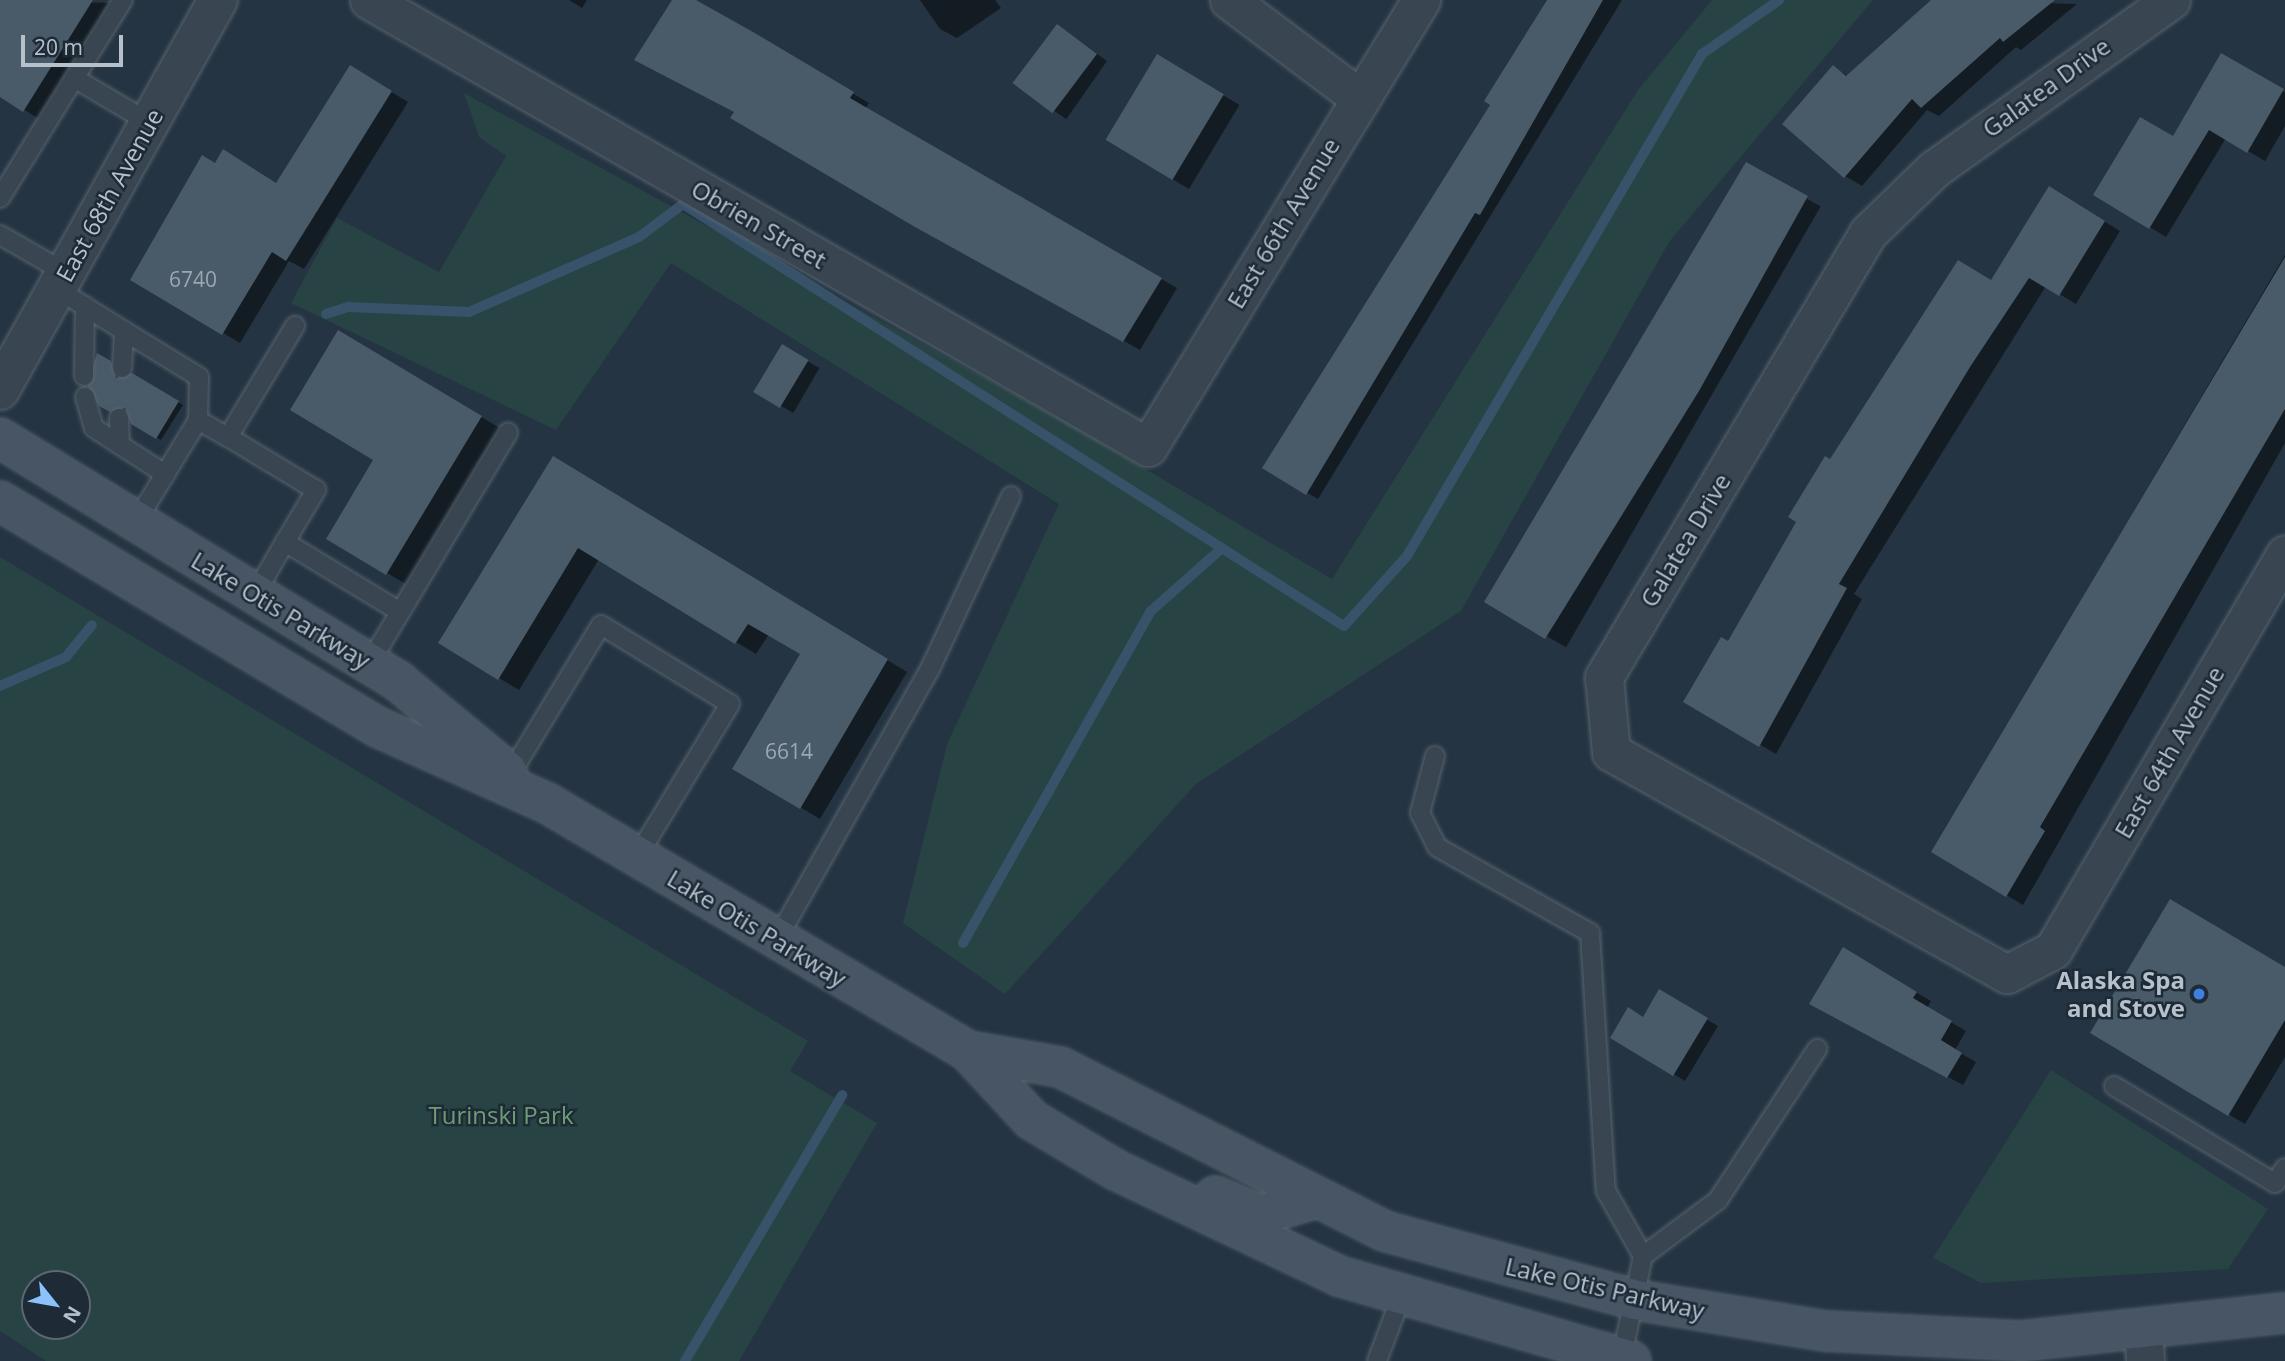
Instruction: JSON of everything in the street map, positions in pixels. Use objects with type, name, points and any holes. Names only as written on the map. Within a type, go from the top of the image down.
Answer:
[{"type":"main road","name":"Lake Otis Parkway","points":[[0,438],[369,664],[547,803]]},
{"type":"main road","name":"Lake Otis Parkway","points":[[0,501],[380,728],[547,803],[776,941],[968,1051],[1032,1120],[1116,1170],[1256,1241],[1402,1295],[1625,1360]]},
{"type":"main road","name":"Lake Otis Parkway","points":[[968,1051],[1060,1067],[1313,1199],[1384,1231],[1636,1300],[1840,1332],[2144,1346],[2285,1313]]},
{"type":"main road","points":[[1116,1170],[1150,1163],[1260,1215],[1313,1199]]},
{"type":"street","name":"East 68th Avenue","points":[[0,390],[69,289],[150,122],[218,0]]},
{"type":"street","name":"Obrien Street","points":[[369,0],[1148,447]]},
{"type":"street","points":[[1229,0],[1358,97]]},
{"type":"street","name":"East 66th Avenue","points":[[1148,447],[1358,97],[1421,0]]},
{"type":"street","name":"Galatea Drive","points":[[2053,950],[2007,974],[1611,752],[1604,677],[1868,233],[1934,169],[2171,0]]},
{"type":"street","name":"East 64th Avenue","points":[[2053,950],[2285,554]]},
{"type":"lane","points":[[0,198],[122,0]]},
{"type":"lane","points":[[74,78],[150,122]]},
{"type":"lane","points":[[0,235],[124,331],[200,377],[198,419],[136,522]]},
{"type":"lane","points":[[69,289],[84,376]]},
{"type":"lane","points":[[229,438],[295,326]]},
{"type":"lane","points":[[122,368],[124,331]]},
{"type":"lane","points":[[85,397],[94,428],[165,474]]},
{"type":"lane","points":[[119,418],[120,445]]},
{"type":"lane","points":[[198,419],[316,490],[255,594]]},
{"type":"lane","points":[[369,664],[508,433]]},
{"type":"lane","points":[[776,941],[930,669],[1012,496]]},
{"type":"lane","points":[[285,542],[400,612]]},
{"type":"lane","points":[[511,774],[601,625],[730,704],[637,858]]},
{"type":"lane","points":[[1435,756],[1420,813],[1437,847],[1590,933],[1606,1191],[1643,1256],[1625,1360]]},
{"type":"lane","points":[[1643,1256],[1717,1200],[1817,1049]]},
{"type":"lane","points":[[2114,1086],[2275,1182],[2285,1168]]},
{"type":"lane","points":[[1377,1361],[1402,1295]]},
{"type":"green space","points":[[1712,0],[1873,0],[1669,242],[1461,611],[1196,784],[1005,994],[903,923],[947,744],[1059,504],[671,263],[556,430],[291,303],[337,218],[439,272],[506,156],[479,137],[464,93],[1069,424],[1332,579],[1638,90]]},
{"type":"green space","name":"Turinski Park","points":[[0,557],[808,1041],[790,1071],[877,1123],[739,1361],[46,1361],[0,1331]]},
{"type":"green space","points":[[2051,1070],[2268,1209],[2228,1269],[1981,1283],[1933,1258]]},
{"type":"building","points":[[0,0],[93,0],[23,112],[0,97]]},
{"type":"building","points":[[672,0],[696,0],[753,32],[854,92],[850,98],[1162,278],[1123,342],[915,227],[730,118],[734,112],[634,60]]},
{"type":"building","points":[[1547,0],[1603,0],[1480,215],[1475,213],[1306,495],[1262,468],[1490,105],[1484,101]]},
{"type":"building","points":[[1931,0],[2055,0],[2003,42],[2000,38],[1921,108],[1912,99],[1844,178],[1782,124],[1833,65],[1846,76]]},
{"type":"building","points":[[1057,24],[1097,54],[1052,113],[1012,83]]},
{"type":"building","points":[[2221,53],[2284,89],[2247,153],[2209,130],[2149,229],[2093,195],[2140,117],[2173,136]]},
{"type":"building","points":[[1157,54],[1224,94],[1172,180],[1105,140]]},
{"type":"building","points":[[350,65],[392,91],[286,261],[272,252],[222,335],[130,280],[202,155],[215,163],[223,149],[276,183]]},
{"type":"building","points":[[1746,162],[1808,196],[1699,391],[1545,639],[1484,602]]},
{"type":"building","points":[[2049,186],[2105,221],[2059,296],[2029,278],[1970,367],[1839,584],[1847,588],[1759,747],[1683,702],[1721,637],[1728,641],[1796,522],[1788,517],[1825,456],[1830,459],[1958,260],[1991,280]]},
{"type":"building","points":[[2285,257],[2285,409],[2040,827],[2045,831],[2006,897],[1931,852]]},
{"type":"building","points":[[338,330],[482,416],[386,575],[326,539],[373,460],[290,410]]},
{"type":"building","points":[[782,344],[809,360],[780,408],[753,392]]},
{"type":"building","points":[[97,353],[111,361],[116,378],[132,373],[179,401],[156,439],[131,424],[125,408],[110,412],[99,406],[88,386]]},
{"type":"building","points":[[553,456],[888,659],[800,809],[732,769],[800,654],[748,624],[735,644],[578,548],[498,680],[438,643]]},
{"type":"building","name":"Alaska Spa and Stove","points":[[2170,899],[2285,967],[2285,1020],[2228,1116],[2090,1033]]},
{"type":"building","points":[[1843,947],[1917,992],[1913,998],[1952,1021],[1941,1040],[1962,1053],[1947,1078],[1809,1004]]},
{"type":"building","points":[[1659,989],[1708,1018],[1673,1076],[1610,1038],[1628,1007],[1643,1017]]},
{"type":"waterway","points":[[326,314],[348,307],[469,312],[639,237],[683,204],[1344,626],[1407,556],[1702,54],[1779,0]]},
{"type":"waterway","points":[[963,943],[1151,611],[1220,550]]},
{"type":"waterway","points":[[0,686],[66,657],[92,625]]},
{"type":"waterway","points":[[685,1361],[842,1095]]},
{"type":"place","name":"Alaska Spa and Stove","points":[[2199,994]]}]
